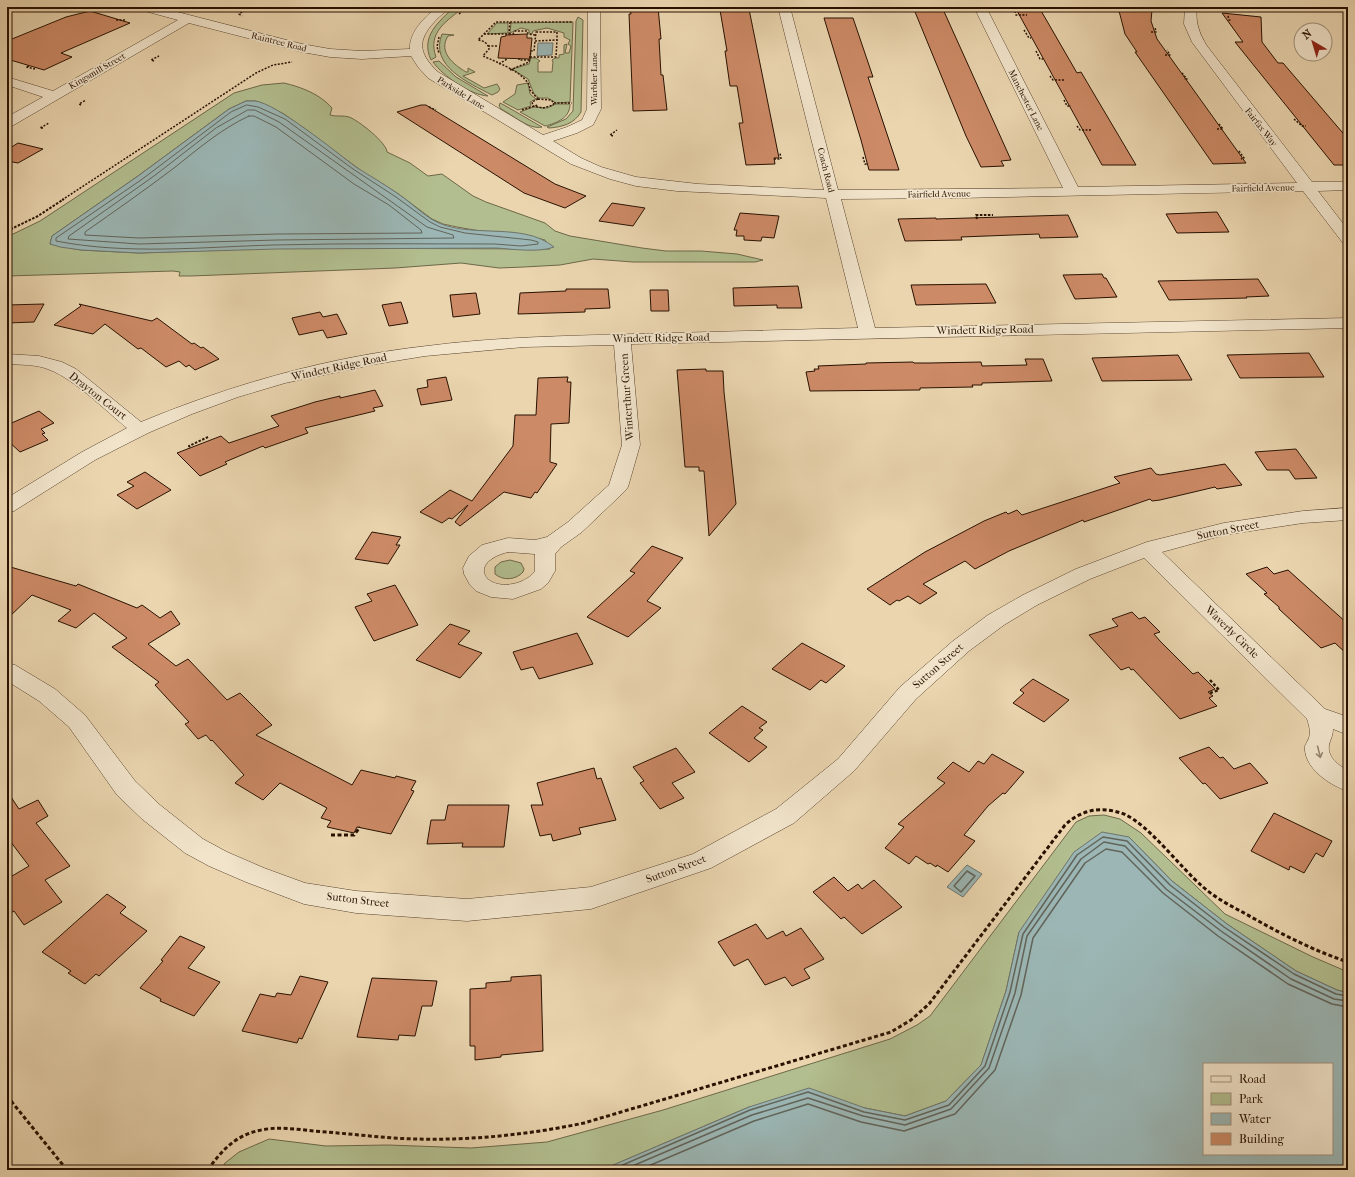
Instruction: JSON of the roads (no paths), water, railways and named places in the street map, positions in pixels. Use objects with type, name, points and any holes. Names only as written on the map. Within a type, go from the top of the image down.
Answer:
[{"type":"street","name":"Raintree Road","points":[[145,7],[302,48],[330,53],[362,55],[416,52]]},
{"type":"street","points":[[416,52],[417,42],[421,32],[428,22],[444,7]]},
{"type":"street","name":"Warbler Lane","points":[[541,141],[572,130],[588,122],[594,109],[594,7]]},
{"type":"street","name":"Coach Road","points":[[784,7],[868,333]]},
{"type":"street","name":"Manchester Lane","points":[[980,7],[1073,192]]},
{"type":"street","name":"Fairfax Way","points":[[1191,7],[1189,15],[1191,31],[1201,47],[1348,240]]},
{"type":"street","name":"Kingsmill Street","points":[[7,123],[188,19]]},
{"type":"street","name":"Parkside Lane","points":[[416,52],[425,67],[439,80],[541,141]]},
{"type":"street","points":[[7,81],[54,96]]},
{"type":"street","name":"Fairfield Avenue","points":[[541,141],[596,171],[620,179],[677,188],[780,194],[832,195],[1073,192],[1348,186]]},
{"type":"street","name":"Windett Ridge Road","points":[[7,507],[90,455],[140,430],[203,404],[310,372],[422,350],[472,344],[524,342],[1348,323]]},
{"type":"street","name":"Winterthur Green","points":[[554,542],[575,527],[618,487],[631,445],[622,340]]},
{"type":"street","name":"Drayton Court","points":[[7,359],[39,362],[56,366],[70,373],[140,430]]},
{"type":"street","name":"Sutton Street","points":[[7,672],[47,695],[77,720],[126,788],[151,812],[194,846],[218,859],[255,875],[304,893],[356,902],[467,910],[591,898],[702,861],[785,816],[846,765],[908,693],[967,641],[996,620],[1030,600],[1083,574],[1148,549],[1224,530],[1303,518],[1348,514]]},
{"type":"street","name":"Waverly Circle","points":[[1148,549],[1317,715],[1348,726]]},
{"type":"street","points":[[1317,715],[1322,725],[1320,738],[1317,745],[1320,757],[1329,770],[1348,782]]},
{"type":"water","points":[[538,43],[553,43],[552,55],[537,56]]},
{"type":"water","points":[[246,101],[255,101],[277,110],[321,140],[356,167],[387,186],[431,219],[445,225],[461,229],[526,234],[541,239],[554,247],[541,250],[496,248],[277,249],[139,253],[81,250],[50,244],[52,236],[138,176],[229,109]]},
{"type":"water","points":[[1102,832],[1129,837],[1172,881],[1227,924],[1296,971],[1337,990],[1348,993],[1348,1170],[585,1170],[604,1169],[749,1107],[809,1088],[865,1108],[905,1116],[946,1101],[981,1065],[1006,991],[1019,932],[1074,852]]},
{"type":"water","points":[[967,865],[982,874],[963,897],[947,887]]}]
